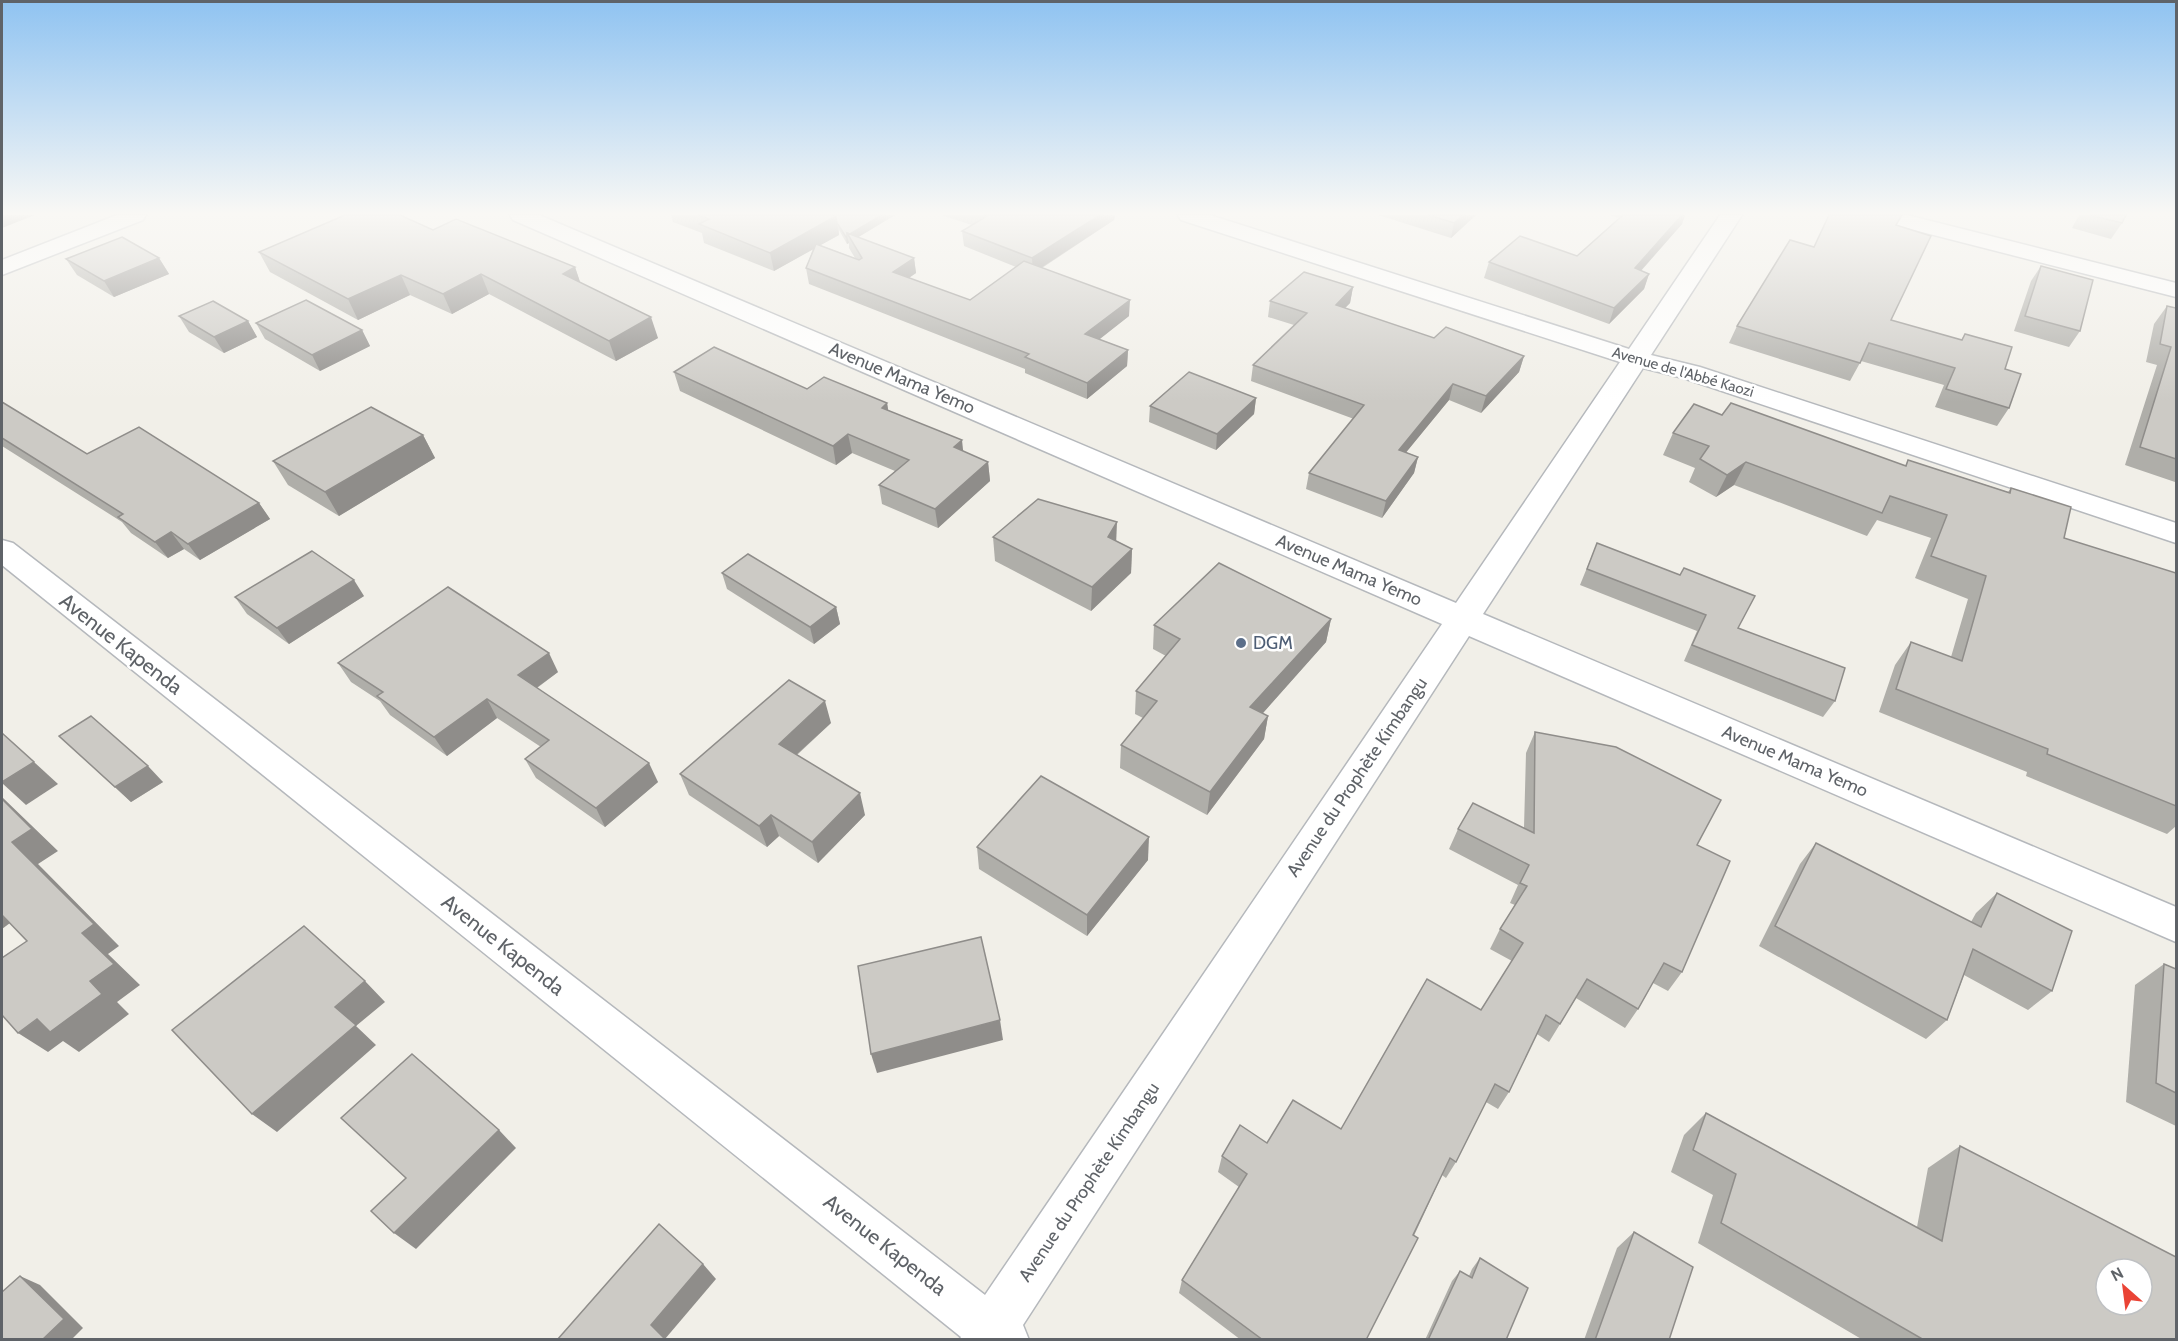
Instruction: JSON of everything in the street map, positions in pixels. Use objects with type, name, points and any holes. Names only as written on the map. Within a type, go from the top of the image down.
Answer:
[{"type":"street","name":"Avenue Mama Yemo","points":[[669,278],[2176,925]]},
{"type":"street","name":"Avenue de l'Abbé Kaozi","points":[[1385,278],[1636,359],[1691,372],[2176,533]]},
{"type":"street","name":"Avenue du Prophète Kimbangu","points":[[993,1336],[1462,619],[1689,278]]},
{"type":"street","points":[[2128,278],[2176,290]]},
{"type":"street","name":"Avenue Kapenda","points":[[2,550],[993,1336]]},
{"type":"building","points":[[98,278],[112,278],[104,281]]},
{"type":"building","points":[[307,278],[395,278],[348,299]]},
{"type":"building","points":[[407,278],[474,278],[443,294]]},
{"type":"building","points":[[488,278],[570,278],[651,317],[609,341]]},
{"type":"building","points":[[831,278],[908,278],[970,300],[1001,278],[1069,278],[1130,300],[1085,334],[1128,350],[1087,383],[1025,357],[1029,354]]},
{"type":"building","points":[[1297,278],[1322,278],[1353,287],[1336,305],[1434,338],[1446,327],[1524,356],[1486,396],[1453,384],[1399,450],[1418,457],[1386,501],[1309,473],[1364,405],[1253,365],[1307,313],[1270,301]]},
{"type":"building","points":[[1531,278],[1645,278],[1614,308]]},
{"type":"building","points":[[1767,278],[1911,278],[1891,320],[1962,340],[1965,334],[2012,347],[2005,369],[2021,374],[2009,408],[1946,389],[1955,368],[1869,343],[1860,363],[1737,326]]},
{"type":"building","points":[[2037,278],[2084,278],[2093,280],[2080,331],[2025,316]]},
{"type":"building","points":[[306,300],[362,330],[312,355],[256,323]]},
{"type":"building","points":[[213,301],[248,321],[214,337],[179,316]]},
{"type":"building","points":[[2167,306],[2176,308],[2176,459],[2140,447],[2171,347],[2160,344]]},
{"type":"building","points":[[714,347],[807,389],[824,377],[887,403],[882,408],[962,440],[954,447],[988,462],[935,509],[879,485],[909,460],[848,434],[833,446],[674,372]]},
{"type":"building","points":[[1189,372],[1256,398],[1217,434],[1150,406]]},
{"type":"building","points":[[2,402],[87,454],[139,427],[259,503],[188,544],[171,532],[155,542],[118,517],[123,514],[2,438]]},
{"type":"building","points":[[1731,403],[1906,466],[1908,460],[2010,493],[2011,488],[2071,507],[2064,538],[2176,573],[2176,806],[2047,754],[2048,749],[1896,689],[1911,642],[1962,661],[1986,576],[1931,556],[1947,515],[1890,496],[1882,513],[1746,462],[1727,475],[1700,459],[1709,446],[1673,433],[1694,404],[1722,415]]},
{"type":"building","points":[[371,407],[423,435],[325,492],[273,461]]},
{"type":"building","points":[[1038,499],[1117,522],[1108,537],[1132,549],[1092,587],[993,537]]},
{"type":"building","points":[[1597,543],[1680,575],[1684,568],[1755,596],[1738,628],[1845,668],[1835,701],[1692,645],[1706,615],[1587,569]]},
{"type":"building","points":[[312,551],[354,580],[277,628],[235,597]]},
{"type":"building","points":[[748,554],[836,607],[810,627],[722,573]]},
{"type":"building","points":[[1219,563],[1331,619],[1250,707],[1268,716],[1210,792],[1121,745],[1157,701],[1136,691],[1180,639],[1154,625]]},
{"type":"building","points":[[448,587],[549,653],[518,675],[649,763],[596,808],[525,759],[549,740],[487,699],[434,737],[377,696],[383,692],[338,663]]},
{"type":"building","points":[[789,680],[825,701],[779,744],[860,793],[812,842],[771,815],[759,826],[680,774]]},
{"type":"building","points":[[91,716],[148,766],[115,787],[59,736]]},
{"type":"building","points":[[1535,732],[1616,747],[1721,800],[1697,845],[1730,861],[1682,972],[1664,963],[1638,1009],[1587,979],[1560,1024],[1546,1015],[1509,1092],[1495,1084],[1456,1162],[1450,1158],[1413,1235],[1418,1238],[1366,1340],[1263,1340],[1182,1280],[1247,1174],[1222,1156],[1240,1125],[1267,1143],[1293,1100],[1341,1129],[1427,979],[1481,1010],[1523,943],[1500,929],[1527,886],[1520,883],[1529,865],[1458,829],[1473,803],[1534,833]]},
{"type":"building","points":[[2,733],[34,762],[2,782]]},
{"type":"building","points":[[1041,776],[1149,837],[1087,915],[977,847]]},
{"type":"building","points":[[2,799],[32,829],[12,842],[94,924],[82,933],[114,964],[90,981],[102,994],[50,1032],[37,1019],[18,1033],[2,1015],[2,958],[27,941],[2,915]]},
{"type":"building","points":[[1816,843],[1981,927],[1997,893],[2072,931],[2052,991],[1973,949],[1947,1020],[1775,926]]},
{"type":"building","points":[[304,926],[365,981],[335,1007],[356,1025],[252,1114],[172,1030]]},
{"type":"building","points":[[981,937],[1000,1020],[871,1054],[858,966]]},
{"type":"building","points":[[2164,964],[2176,969],[2176,1093],[2156,1083]]},
{"type":"building","points":[[412,1054],[499,1130],[394,1233],[371,1211],[406,1178],[341,1118]]},
{"type":"building","points":[[1706,1113],[1942,1241],[1960,1146],[2176,1257],[2176,1340],[1924,1340],[1721,1223],[1736,1174],[1693,1150]]},
{"type":"building","points":[[659,1224],[703,1264],[651,1325],[666,1340],[557,1340]]},
{"type":"building","points":[[1634,1232],[1693,1267],[1669,1340],[1595,1340]]},
{"type":"building","points":[[1480,1258],[1528,1288],[1506,1340],[1428,1340],[1460,1271],[1472,1278]]},
{"type":"building","points":[[20,1276],[64,1319],[42,1340],[2,1340],[2,1292]]},
{"type":"place","name":"DGM","points":[[1241,643]]}]
